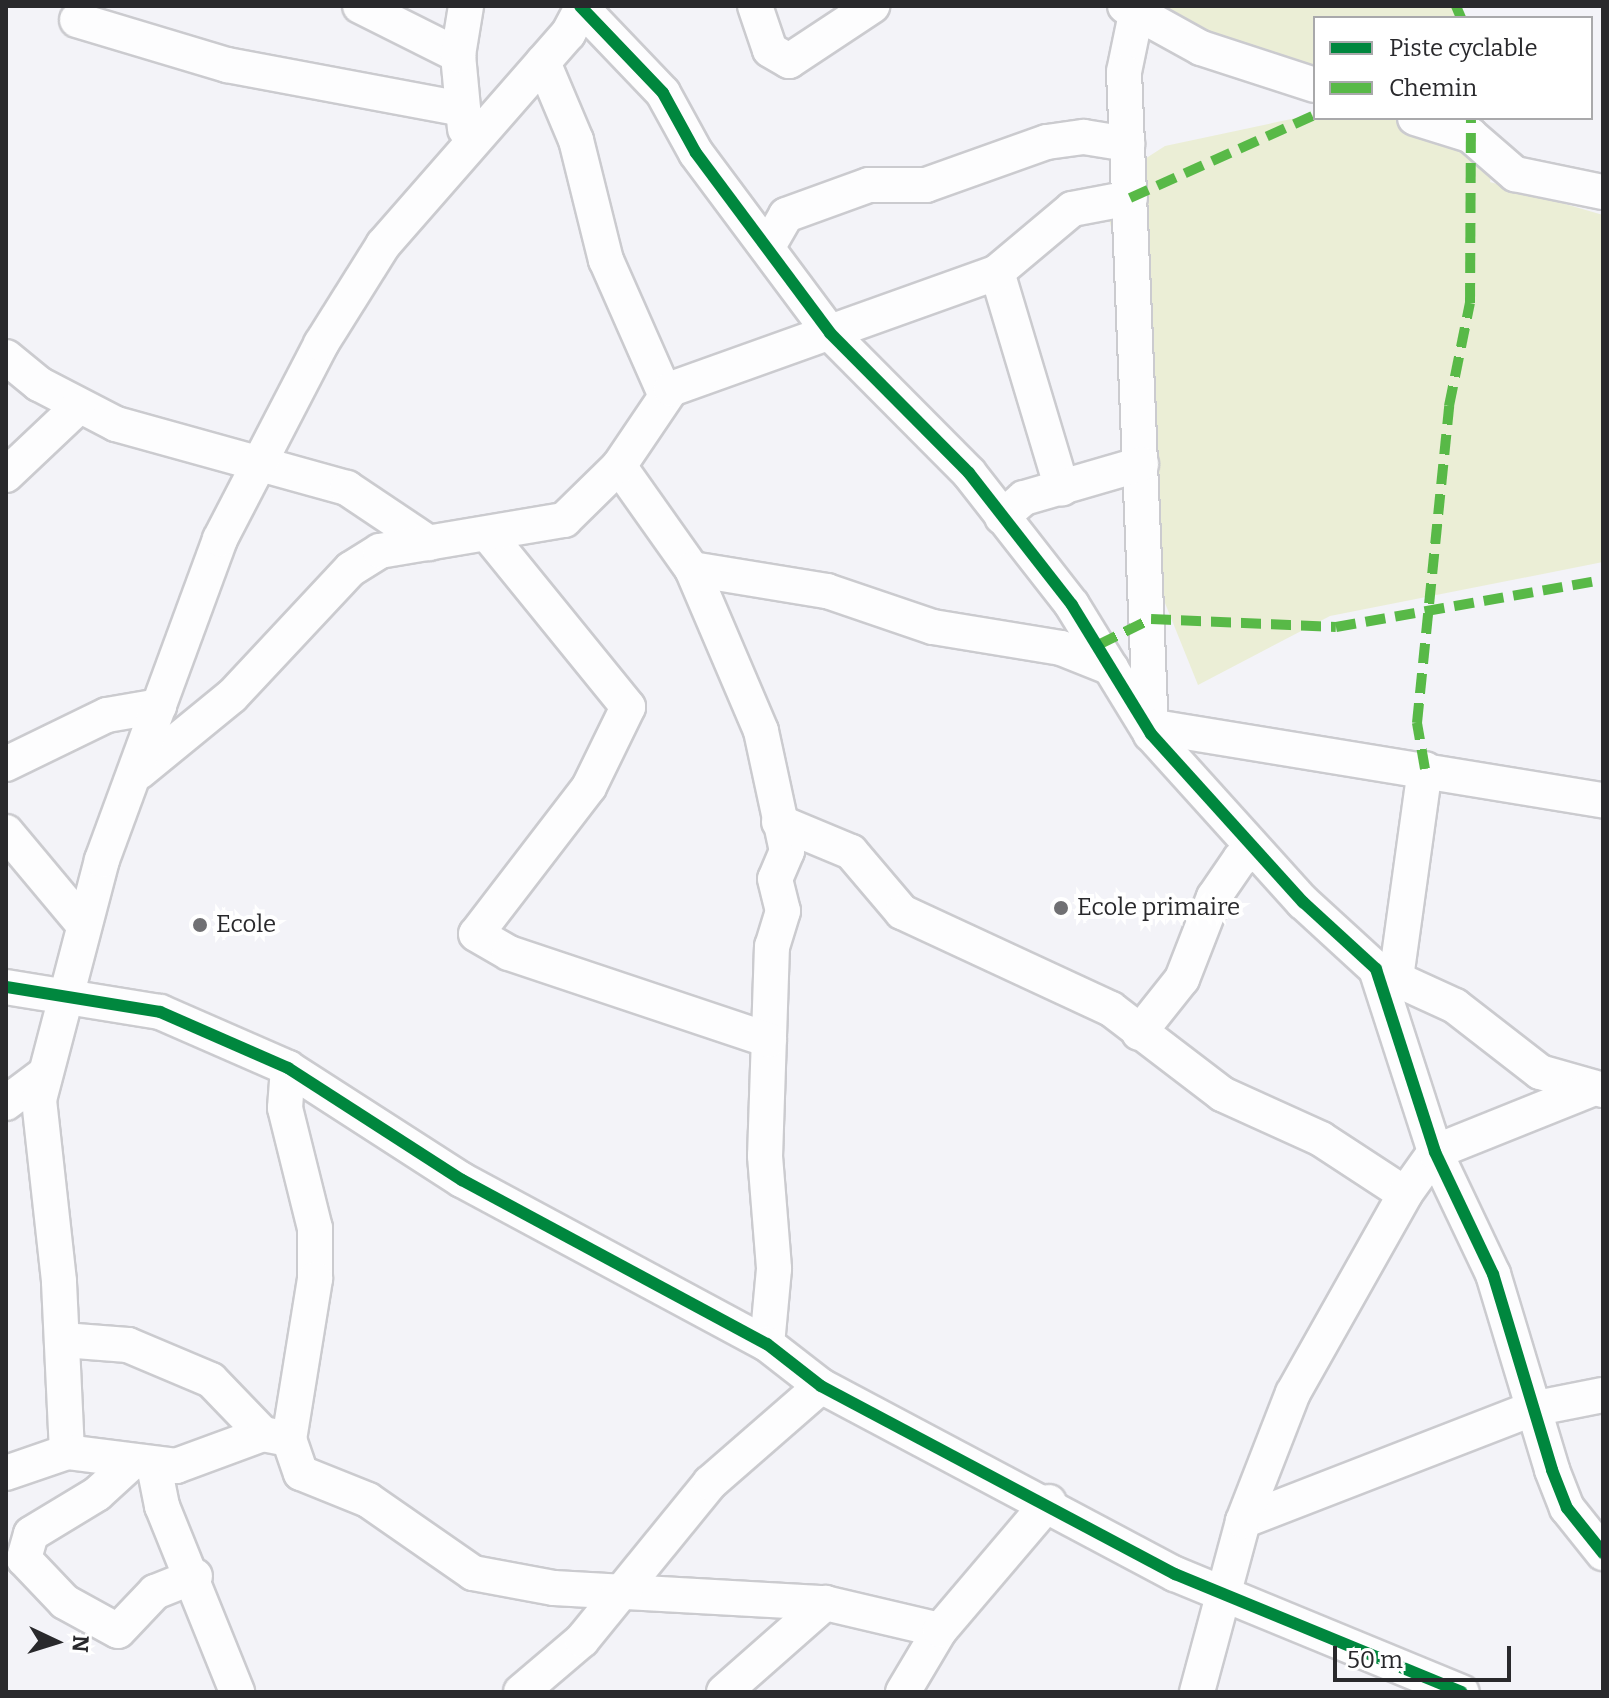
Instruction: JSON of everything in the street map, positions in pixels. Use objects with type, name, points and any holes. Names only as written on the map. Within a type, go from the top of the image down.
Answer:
[{"type":"street","points":[[360,6],[458,55]]},
{"type":"street","points":[[466,6],[458,55],[466,144]]},
{"type":"street","points":[[755,6],[770,50],[789,61],[872,6]]},
{"type":"street","points":[[67,1452],[63,1340],[38,1120],[42,1076],[82,923],[139,772],[159,706],[220,539],[258,463],[383,245],[466,144],[543,62],[581,7],[663,93],[696,153],[770,243],[830,333],[969,473],[1153,731],[1255,852],[1386,974],[1455,1006],[1540,1072],[1598,1089]]},
{"type":"street","points":[[1153,731],[1124,72],[1130,10],[1201,48],[1313,84]]},
{"type":"street","points":[[77,20],[227,65],[463,109]]},
{"type":"street","points":[[543,62],[576,140],[606,260],[665,394]]},
{"type":"street","points":[[1421,120],[1470,135],[1515,174],[1603,192]]},
{"type":"street","points":[[770,243],[786,215],[869,185],[934,183],[1047,142],[1084,137],[1127,144]]},
{"type":"street","points":[[139,772],[232,696],[351,569],[397,544],[490,537],[564,520],[619,466],[665,394],[997,272],[1072,209],[1130,198]]},
{"type":"street","points":[[997,272],[1062,488]]},
{"type":"street","points":[[6,357],[78,407],[347,488],[429,543]]},
{"type":"street","points":[[6,475],[78,407]]},
{"type":"street","points":[[1002,517],[1024,498],[1141,464]]},
{"type":"street","points":[[619,466],[692,569],[761,731],[787,851],[775,879],[783,911],[772,946],[765,1156],[774,1269],[767,1344]]},
{"type":"street","points":[[490,537],[628,707],[589,787],[476,934],[509,953],[769,1040]]},
{"type":"street","points":[[692,569],[827,591],[933,627],[1061,648],[1111,668]]},
{"type":"street","points":[[6,764],[107,715],[159,706]]},
{"type":"street","points":[[1153,731],[1425,769],[1603,800]]},
{"type":"street","points":[[1425,769],[1386,974],[1435,1152],[1475,1225],[1532,1409],[1567,1508],[1603,1553]]},
{"type":"street","points":[[779,822],[851,852],[902,912],[1111,1009],[1222,1094],[1321,1139],[1405,1194]]},
{"type":"street","points":[[6,832],[82,923]]},
{"type":"street","points":[[1139,1033],[1182,979],[1214,897],[1240,859],[1255,852]]},
{"type":"street","points":[[6,987],[60,999],[160,1012],[288,1068],[462,1180],[767,1344],[821,1386],[1049,1502],[1220,1595],[1323,1630],[1462,1692]]},
{"type":"street","points":[[276,1436],[315,1279],[315,1228],[285,1108],[288,1068]]},
{"type":"street","points":[[6,1103],[42,1076]]},
{"type":"street","points":[[1197,1692],[1220,1595],[1243,1521],[1293,1393],[1405,1194],[1435,1152],[1598,1089]]},
{"type":"street","points":[[63,1340],[128,1345],[211,1380],[276,1436],[301,1473],[368,1500],[473,1573],[554,1588],[825,1603],[940,1630]]},
{"type":"street","points":[[521,1692],[582,1640],[710,1483],[821,1386]]},
{"type":"street","points":[[1243,1521],[1532,1409],[1603,1395]]},
{"type":"street","points":[[6,1473],[67,1452],[143,1464],[199,1462],[276,1436]]},
{"type":"street","points":[[143,1464],[195,1576],[237,1692]]},
{"type":"street","points":[[143,1464],[31,1534],[24,1559],[65,1602],[118,1631],[155,1592],[195,1576]]},
{"type":"street","points":[[903,1692],[940,1630],[1049,1502]]},
{"type":"street","points":[[724,1692],[825,1603]]},
{"type":"green space","points":[[1142,6],[1451,6],[1455,16],[1313,16],[1313,91]]},
{"type":"green space","points":[[1313,114],[1313,120],[1475,120],[1493,166],[1490,182],[1603,215],[1603,562],[1330,616],[1198,685],[1142,546],[1134,326],[1104,197],[1123,173],[1165,146]]},
{"type":"marked path","points":[[1456,6],[1460,16]]},
{"type":"marked path","points":[[1130,198],[1313,116]]},
{"type":"marked path","points":[[1425,769],[1417,723],[1449,406],[1470,303],[1471,120]]},
{"type":"marked path","points":[[1098,645],[1151,619],[1336,627],[1603,580]]},
{"type":"cycle path","points":[[580,6],[663,93],[696,153],[830,333],[969,473],[1072,605],[1151,734],[1303,902],[1376,969],[1435,1152],[1493,1274],[1552,1470],[1567,1508],[1603,1553]]},
{"type":"cycle path","points":[[6,987],[160,1012],[288,1068],[462,1180],[767,1344],[821,1386],[1175,1574],[1462,1692]]},
{"type":"place","name":"Ecole primaire","points":[[1061,908]]},
{"type":"place","name":"Ecole","points":[[200,925]]}]
